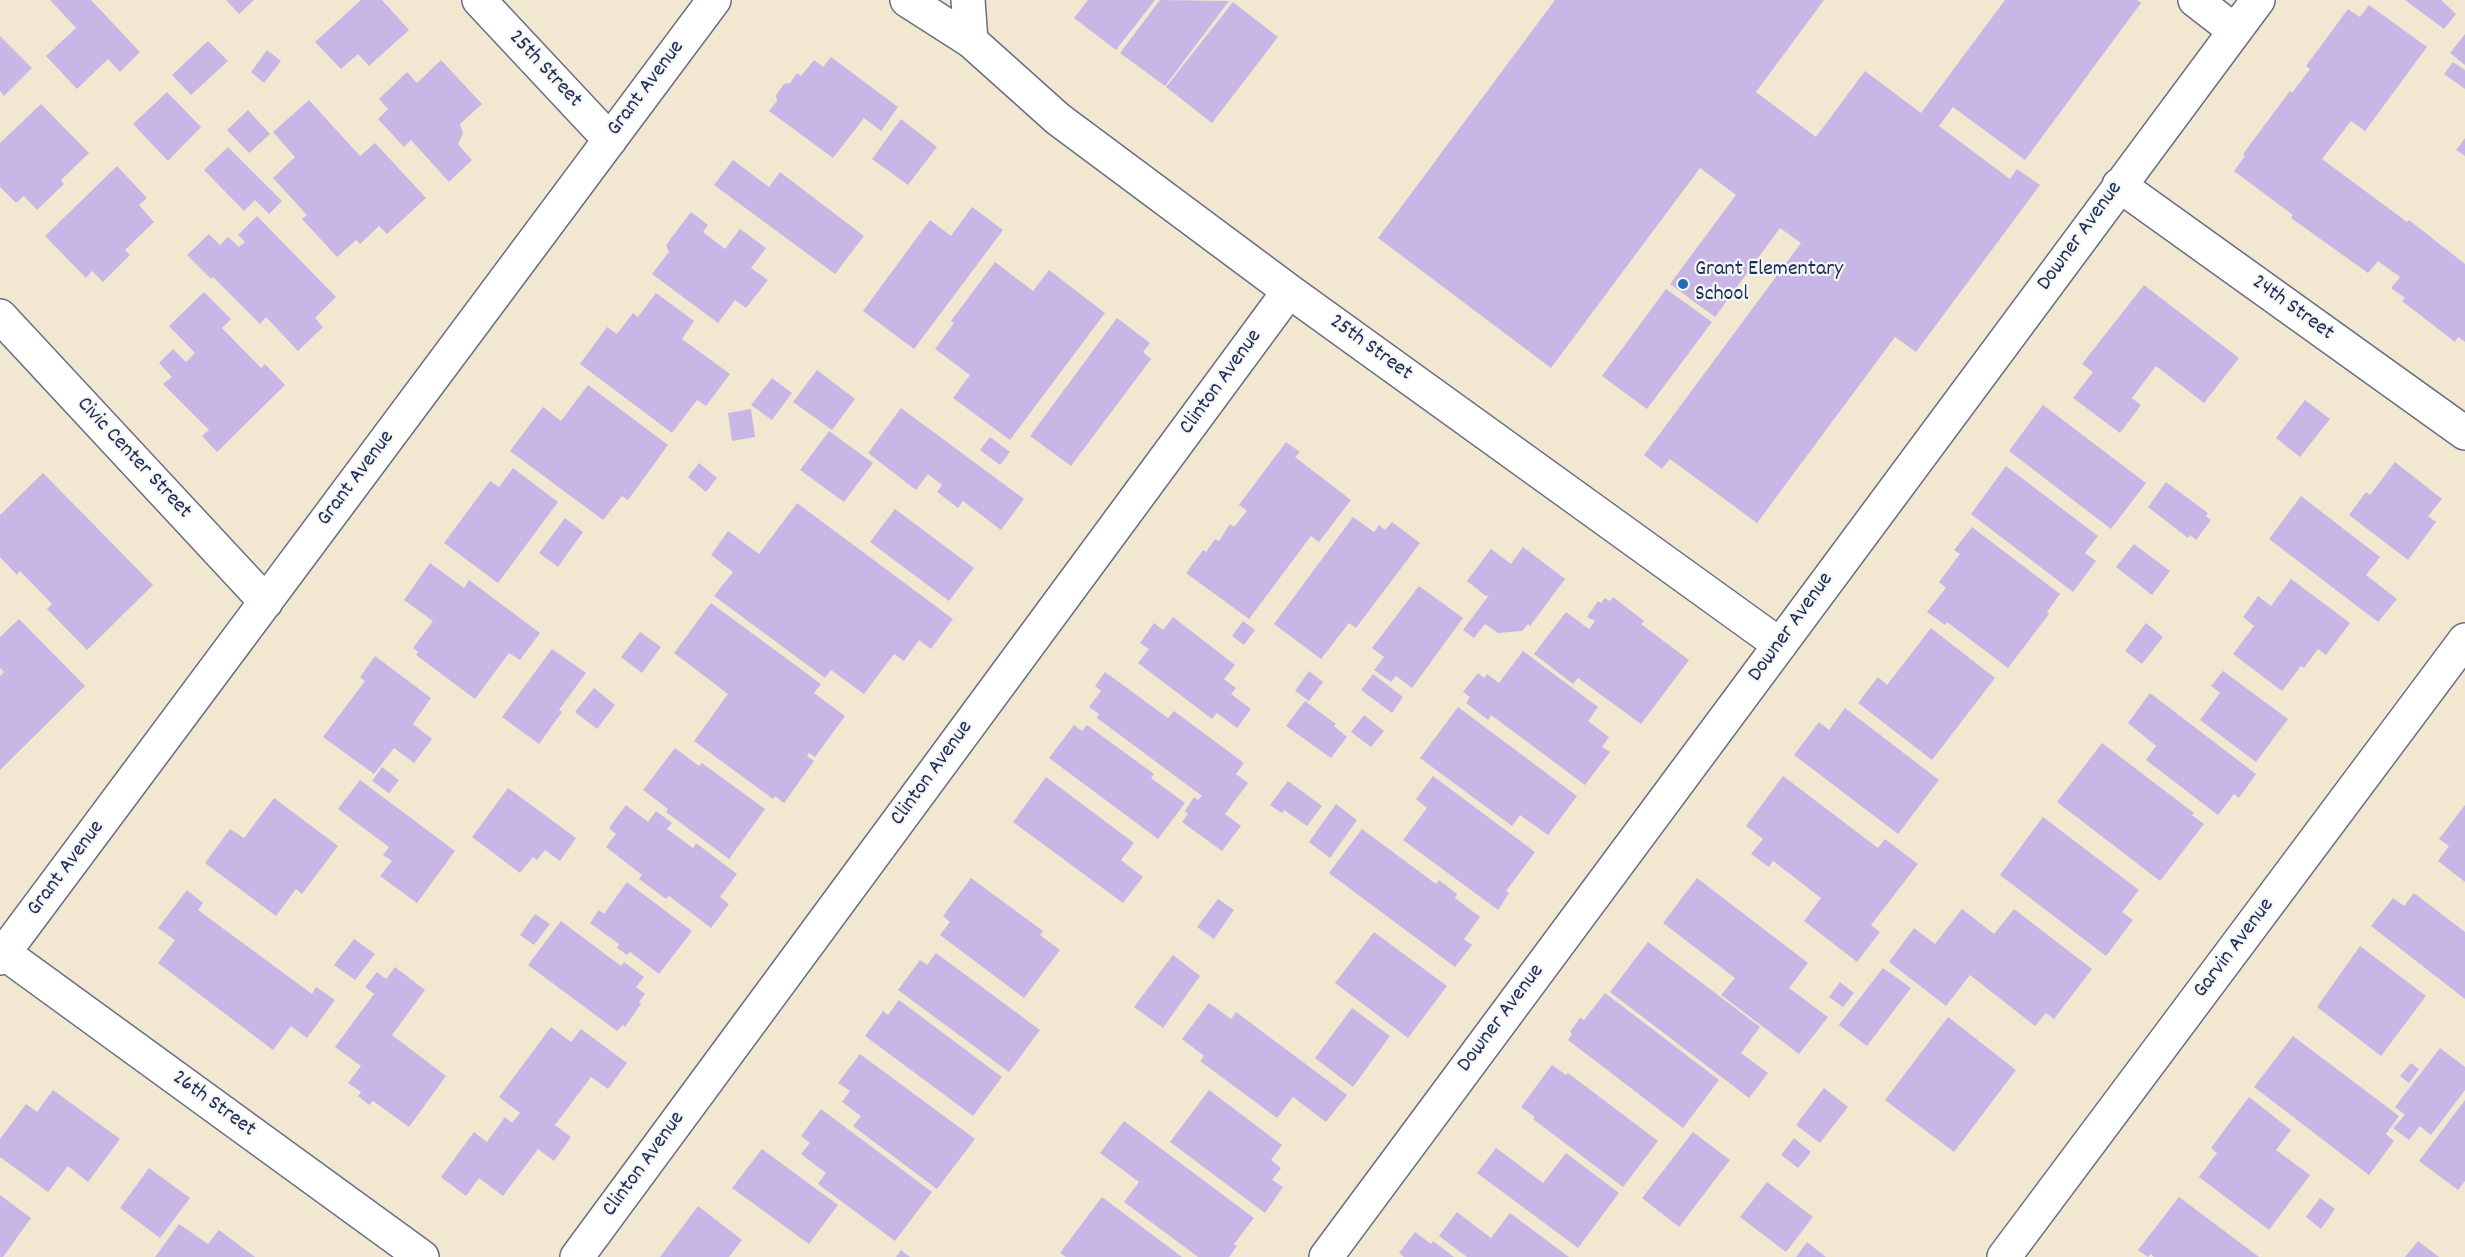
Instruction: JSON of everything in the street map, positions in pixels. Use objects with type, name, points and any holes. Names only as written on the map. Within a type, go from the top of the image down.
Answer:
[{"type":"street","name":"25th Street","points":[[479,0],[610,140]]},
{"type":"street","name":"Grant Avenue","points":[[2,956],[714,0]]},
{"type":"street","name":"25th Street","points":[[907,0],[971,41],[1058,119],[1289,291],[1780,645]]},
{"type":"street","points":[[968,0],[971,41]]},
{"type":"street","points":[[2195,0],[2235,31]]},
{"type":"street","name":"Downer Avenue","points":[[1326,1257],[2258,0]]},
{"type":"street","name":"24th Street","points":[[2119,185],[2465,433]]},
{"type":"street","name":"Clinton Avenue","points":[[577,1257],[1289,291]]},
{"type":"street","name":"Civic Center Street","points":[[0,316],[266,602]]},
{"type":"street","name":"Garvin Avenue","points":[[2004,1257],[2465,640]]},
{"type":"street","name":"26th Street","points":[[2,956],[422,1257]]},
{"type":"building","points":[[50,0],[91,0],[140,52],[120,72],[108,59],[77,89],[46,56],[76,28]]},
{"type":"building","points":[[226,0],[254,0],[239,14]]},
{"type":"building","points":[[361,0],[382,0],[409,30],[369,66],[358,54],[341,69],[315,42]]},
{"type":"building","points":[[1088,0],[1155,0],[1116,50],[1074,18]]},
{"type":"building","points":[[1160,0],[1229,1],[1165,86],[1120,53]]},
{"type":"building","points":[[1555,0],[1824,0],[1756,92],[1816,137],[1865,71],[1921,113],[2005,0],[2137,0],[2141,3],[2025,160],[1953,107],[1939,126],[2010,179],[2017,169],[2040,185],[1916,352],[1895,337],[1757,523],[1670,459],[1662,469],[1644,455],[1801,243],[1780,228],[1715,317],[1670,284],[1736,195],[1700,168],[1551,368],[1378,238]]},
{"type":"building","points":[[2405,0],[2441,0],[2456,14],[2444,29]]},
{"type":"building","points":[[1233,2],[1278,37],[1212,123],[1166,87]]},
{"type":"building","points":[[2369,5],[2427,47],[2365,131],[2351,121],[2322,159],[2407,222],[2409,220],[2465,264],[2465,342],[2458,337],[2455,342],[2402,301],[2405,298],[2391,288],[2400,277],[2378,261],[2368,273],[2291,218],[2293,215],[2234,171],[2245,156],[2243,154],[2290,91],[2292,93],[2310,69],[2306,66],[2348,9],[2360,17]]},
{"type":"building","points":[[2465,34],[2465,65],[2450,53]]},
{"type":"building","points":[[0,36],[32,68],[4,96],[0,91]]},
{"type":"building","points":[[208,41],[228,61],[191,95],[172,75]]},
{"type":"building","points":[[267,50],[281,61],[264,83],[251,72]]},
{"type":"building","points":[[831,57],[898,107],[881,131],[864,118],[833,158],[769,111],[777,101],[776,95],[784,84],[790,83],[797,73],[801,76],[814,60],[823,67]]},
{"type":"building","points":[[441,60],[482,104],[460,124],[463,133],[458,144],[472,160],[449,182],[411,140],[404,147],[378,119],[388,109],[379,99],[407,72],[417,83]]},
{"type":"building","points":[[2453,62],[2465,70],[2465,89],[2444,74]]},
{"type":"building","points":[[167,92],[201,127],[168,161],[133,124]]},
{"type":"building","points":[[309,100],[360,156],[375,143],[426,198],[387,234],[379,226],[360,244],[356,240],[337,257],[302,219],[307,215],[273,178],[295,157],[273,132]]},
{"type":"building","points":[[41,104],[89,153],[61,180],[64,184],[37,210],[24,196],[16,203],[0,187],[0,143]]},
{"type":"building","points":[[248,110],[270,134],[249,153],[227,130]]},
{"type":"building","points":[[901,119],[937,147],[908,185],[872,159]]},
{"type":"building","points":[[2465,138],[2465,156],[2456,150]]},
{"type":"building","points":[[228,147],[282,201],[269,214],[255,200],[244,211],[204,170]]},
{"type":"building","points":[[733,160],[769,187],[780,172],[864,236],[835,274],[714,185]]},
{"type":"building","points":[[117,166],[147,198],[139,205],[154,222],[125,250],[130,255],[103,282],[92,271],[86,278],[45,236]]},
{"type":"building","points":[[972,207],[1003,230],[914,349],[863,311],[930,220],[951,236]]},
{"type":"building","points":[[691,212],[708,225],[703,232],[725,249],[740,229],[766,248],[751,268],[768,280],[746,308],[735,300],[718,323],[652,274],[669,252],[666,245]]},
{"type":"building","points":[[257,216],[336,297],[315,318],[323,327],[298,351],[266,317],[260,324],[213,277],[211,279],[187,255],[209,234],[220,245],[228,237],[239,247],[245,242],[238,235]]},
{"type":"building","points":[[995,262],[1033,291],[1049,270],[1105,313],[1010,440],[953,398],[970,375],[935,349],[954,323],[951,321]]},
{"type":"building","points":[[2144,285],[2239,358],[2204,403],[2156,366],[2132,398],[2141,405],[2120,433],[2073,398],[2093,372],[2082,364]]},
{"type":"building","points":[[1666,289],[1712,322],[1647,409],[1602,376]]},
{"type":"building","points":[[204,292],[231,319],[222,328],[261,368],[265,364],[285,385],[217,452],[202,436],[209,430],[163,384],[172,377],[159,363],[173,349],[186,362],[195,353],[169,326]]},
{"type":"building","points":[[656,293],[694,321],[682,339],[730,374],[706,406],[697,400],[672,433],[580,364],[607,327],[617,334],[633,313],[638,317]]},
{"type":"building","points":[[1117,318],[1150,343],[1143,352],[1151,359],[1071,466],[1030,436]]},
{"type":"building","points":[[817,370],[855,399],[832,430],[793,402]]},
{"type":"building","points":[[772,378],[792,393],[772,420],[751,405]]},
{"type":"building","points":[[588,385],[668,445],[628,500],[622,496],[603,520],[510,451],[543,407],[561,421]]},
{"type":"building","points":[[2305,400],[2330,419],[2300,457],[2276,438]]},
{"type":"building","points":[[2043,405],[2146,483],[2111,529],[2009,451]]},
{"type":"building","points":[[901,408],[1024,499],[1001,530],[963,501],[958,508],[937,492],[942,485],[928,474],[916,490],[868,453]]},
{"type":"building","points":[[751,409],[755,437],[732,441],[728,413]]},
{"type":"building","points":[[829,431],[873,463],[844,502],[800,470]]},
{"type":"building","points":[[990,437],[1010,452],[1000,465],[980,450]]},
{"type":"building","points":[[1286,442],[1300,452],[1295,457],[1351,500],[1319,542],[1311,536],[1249,619],[1186,573],[1203,550],[1206,552],[1215,539],[1219,541],[1230,524],[1234,527],[1247,511],[1239,505]]},
{"type":"building","points":[[2395,462],[2442,499],[2428,516],[2436,522],[2408,560],[2349,515],[2366,492],[2370,495]]},
{"type":"building","points":[[699,463],[717,478],[706,492],[688,477]]},
{"type":"building","points":[[2006,466],[2098,536],[2085,553],[2096,561],[2073,592],[1971,514]]},
{"type":"building","points":[[513,468],[558,502],[498,583],[444,543],[490,481],[499,487]]},
{"type":"building","points":[[43,473],[153,585],[87,650],[47,609],[52,604],[20,571],[17,575],[0,557],[0,515]]},
{"type":"building","points":[[2166,482],[2208,513],[2206,516],[2211,520],[2196,540],[2190,535],[2188,538],[2148,507]]},
{"type":"building","points":[[2301,496],[2380,557],[2366,575],[2397,599],[2378,622],[2269,539]]},
{"type":"building","points":[[797,503],[953,619],[931,649],[919,640],[904,661],[894,654],[864,694],[831,670],[825,678],[714,596],[733,572],[711,555],[728,531],[759,554]]},
{"type":"building","points":[[895,509],[974,568],[949,601],[870,542]]},
{"type":"building","points":[[1353,517],[1374,532],[1379,525],[1385,530],[1392,522],[1420,543],[1356,628],[1349,623],[1321,659],[1274,624]]},
{"type":"building","points":[[565,518],[583,532],[558,567],[539,553]]},
{"type":"building","points":[[1972,527],[2060,594],[2047,612],[2049,614],[2008,668],[1947,622],[1945,625],[1927,612],[1946,588],[1939,582],[1960,554],[1954,550]]},
{"type":"building","points":[[2134,544],[2170,571],[2152,595],[2116,567]]},
{"type":"building","points":[[1523,547],[1565,579],[1530,626],[1528,624],[1522,631],[1498,633],[1485,624],[1474,638],[1463,630],[1489,595],[1486,596],[1467,581],[1491,549],[1511,564]]},
{"type":"building","points":[[430,563],[464,588],[469,580],[540,633],[520,660],[509,653],[475,699],[416,655],[418,652],[413,648],[433,621],[404,600]]},
{"type":"building","points":[[2291,579],[2350,623],[2326,655],[2318,649],[2304,668],[2301,666],[2282,691],[2233,654],[2254,626],[2243,617],[2258,596],[2271,606]]},
{"type":"building","points":[[1419,586],[1463,618],[1412,688],[1396,676],[1391,682],[1374,670],[1384,657],[1372,648]]},
{"type":"building","points":[[1613,597],[1644,621],[1641,624],[1689,660],[1641,724],[1578,678],[1573,684],[1534,654],[1566,612],[1589,629],[1595,621],[1587,617],[1598,601],[1601,603],[1605,598],[1610,601]]},
{"type":"building","points":[[711,603],[821,684],[814,693],[845,716],[815,757],[809,753],[807,756],[814,761],[784,803],[775,796],[773,799],[694,741],[728,694],[674,653]]},
{"type":"building","points":[[1173,617],[1235,665],[1224,679],[1236,688],[1231,694],[1251,709],[1237,728],[1217,713],[1212,719],[1138,663],[1149,649],[1140,643],[1154,623],[1163,630]]},
{"type":"building","points":[[19,619],[85,686],[0,770],[0,676],[4,672],[0,668],[0,637]]},
{"type":"building","points":[[1243,621],[1255,630],[1244,645],[1232,636]]},
{"type":"building","points":[[2146,623],[2163,637],[2142,664],[2125,651]]},
{"type":"building","points":[[1931,628],[1995,678],[1932,760],[1858,703],[1878,677],[1887,685]]},
{"type":"building","points":[[640,632],[661,647],[642,673],[621,657]]},
{"type":"building","points":[[552,649],[586,673],[559,710],[562,712],[539,744],[502,717]]},
{"type":"building","points":[[1523,651],[1598,707],[1588,721],[1609,737],[1602,747],[1610,752],[1585,785],[1491,715],[1488,720],[1466,703],[1470,697],[1463,692],[1478,673],[1484,678],[1487,674],[1499,683]]},
{"type":"building","points":[[375,656],[431,698],[413,724],[432,739],[414,763],[394,748],[374,774],[323,737],[365,681],[360,677]]},
{"type":"building","points":[[1309,671],[1323,682],[1309,701],[1295,691]]},
{"type":"building","points":[[2223,671],[2288,719],[2256,762],[2200,720],[2220,693],[2211,686]]},
{"type":"building","points":[[1105,672],[1168,718],[1174,711],[1244,763],[1236,774],[1248,783],[1225,814],[1241,826],[1222,851],[1182,822],[1188,814],[1185,811],[1194,797],[1198,800],[1202,796],[1097,718],[1099,714],[1089,707],[1101,691],[1095,686]]},
{"type":"building","points":[[1373,674],[1403,697],[1392,713],[1361,690]]},
{"type":"building","points":[[594,688],[615,705],[597,729],[575,712]]},
{"type":"building","points":[[2150,693],[2256,774],[2239,798],[2234,794],[2218,815],[2146,760],[2156,746],[2128,723]]},
{"type":"building","points":[[1305,701],[1336,724],[1334,726],[1347,737],[1331,758],[1286,726]]},
{"type":"building","points":[[1458,707],[1577,796],[1548,835],[1520,815],[1512,826],[1420,758]]},
{"type":"building","points":[[1845,708],[1939,780],[1898,834],[1794,755],[1819,722],[1829,730]]},
{"type":"building","points":[[1364,715],[1384,731],[1371,747],[1351,732]]},
{"type":"building","points":[[1074,725],[1082,731],[1087,725],[1154,774],[1151,778],[1185,803],[1158,839],[1049,758]]},
{"type":"building","points":[[2102,743],[2194,813],[2192,815],[2204,824],[2160,881],[2057,802]]},
{"type":"building","points":[[675,748],[699,766],[702,763],[765,809],[729,859],[666,812],[668,809],[643,790]]},
{"type":"building","points":[[382,767],[399,780],[389,793],[372,781]]},
{"type":"building","points":[[1433,776],[1535,852],[1506,891],[1509,893],[1498,910],[1403,840],[1427,808],[1416,799]]},
{"type":"building","points":[[1783,776],[1878,848],[1885,839],[1918,864],[1871,925],[1880,932],[1857,962],[1804,921],[1821,898],[1773,861],[1769,867],[1751,854],[1763,839],[1746,826]]},
{"type":"building","points":[[1046,777],[1134,843],[1121,860],[1143,877],[1123,903],[1013,822]]},
{"type":"building","points":[[360,780],[455,851],[417,903],[380,876],[392,861],[383,855],[389,847],[338,809]]},
{"type":"building","points":[[1288,781],[1322,806],[1307,826],[1284,810],[1282,813],[1270,805]]},
{"type":"building","points":[[508,788],[576,838],[560,861],[545,850],[537,860],[533,857],[520,873],[472,837]]},
{"type":"building","points":[[274,798],[338,846],[302,894],[296,889],[276,916],[205,863],[230,829],[244,838]]},
{"type":"building","points":[[1336,804],[1357,820],[1330,858],[1309,842]]},
{"type":"building","points":[[626,805],[648,822],[656,811],[672,823],[667,829],[693,848],[696,843],[737,874],[720,897],[729,904],[711,928],[669,896],[666,899],[639,879],[642,875],[606,847],[616,834],[609,828]]},
{"type":"building","points":[[2465,805],[2465,882],[2438,861],[2449,846],[2439,839]]},
{"type":"building","points":[[2043,817],[2139,890],[2122,912],[2133,920],[2106,956],[2000,875]]},
{"type":"building","points":[[1362,829],[1436,884],[1439,880],[1457,894],[1455,898],[1480,917],[1464,939],[1472,945],[1455,967],[1329,873]]},
{"type":"building","points":[[971,878],[1043,931],[1040,935],[1060,950],[1024,998],[940,935],[950,922],[943,916]]},
{"type":"building","points":[[1697,878],[1808,963],[1789,988],[1828,1017],[1799,1054],[1721,995],[1735,978],[1663,923]]},
{"type":"building","points":[[627,882],[692,931],[659,974],[630,952],[627,955],[617,948],[619,944],[590,923],[599,910],[604,914]]},
{"type":"building","points":[[187,890],[203,903],[198,910],[312,994],[316,987],[335,1000],[307,1038],[291,1026],[273,1050],[158,963],[175,940],[158,928]]},
{"type":"building","points":[[2414,893],[2465,932],[2465,999],[2371,926],[2393,898],[2404,906]]},
{"type":"building","points":[[1218,899],[1234,910],[1214,939],[1197,927]]},
{"type":"building","points":[[1962,909],[1994,934],[2014,909],[2092,969],[2054,1019],[2046,1013],[2035,1026],[1970,975],[1946,1006],[1889,962],[1914,928],[1935,944]]},
{"type":"building","points":[[535,914],[550,924],[534,945],[520,935]]},
{"type":"building","points":[[561,921],[621,966],[624,962],[644,977],[636,987],[645,994],[625,1027],[623,1025],[617,1031],[528,965]]},
{"type":"building","points":[[1374,932],[1447,986],[1408,1038],[1335,983]]},
{"type":"building","points":[[354,939],[375,954],[355,980],[334,965]]},
{"type":"building","points":[[1648,942],[1760,1027],[1741,1053],[1768,1073],[1749,1098],[1610,992]]},
{"type":"building","points":[[2360,946],[2426,996],[2381,1056],[2317,1007]]},
{"type":"building","points":[[936,953],[1040,1030],[1009,1072],[898,990],[920,960],[927,965]]},
{"type":"building","points":[[1173,955],[1200,976],[1163,1028],[1134,1007]]},
{"type":"building","points":[[395,967],[425,990],[392,1035],[446,1076],[409,1127],[373,1101],[369,1105],[358,1096],[361,1092],[348,1083],[361,1066],[335,1047],[374,994],[365,987],[377,972],[386,979]]},
{"type":"building","points":[[1883,968],[1911,988],[1867,1046],[1839,1025]]},
{"type":"building","points":[[1840,982],[1854,993],[1843,1007],[1829,997]]},
{"type":"building","points":[[1605,993],[1719,1080],[1683,1128],[1568,1040],[1572,1034],[1570,1032],[1580,1018],[1584,1020]]},
{"type":"building","points":[[899,1000],[1002,1077],[973,1116],[865,1036],[883,1011],[888,1015]]},
{"type":"building","points":[[1209,1003],[1231,1019],[1236,1012],[1347,1095],[1326,1122],[1293,1097],[1277,1118],[1200,1061],[1204,1056],[1182,1039]]},
{"type":"building","points":[[1352,1008],[1390,1036],[1353,1087],[1315,1058]]},
{"type":"building","points":[[1948,1017],[2016,1070],[1954,1152],[1885,1100]]},
{"type":"building","points":[[551,1027],[571,1042],[581,1029],[627,1063],[608,1089],[591,1077],[555,1125],[571,1137],[554,1161],[538,1149],[503,1196],[479,1178],[466,1196],[441,1177],[474,1132],[487,1142],[505,1117],[512,1123],[520,1113],[499,1097]]},
{"type":"building","points":[[2293,1036],[2399,1116],[2386,1134],[2394,1141],[2369,1175],[2254,1087]]},
{"type":"building","points":[[2440,1048],[2465,1067],[2465,1090],[2431,1135],[2420,1126],[2409,1140],[2393,1128],[2405,1115],[2395,1107]]},
{"type":"building","points":[[860,1054],[975,1139],[937,1189],[853,1126],[861,1116],[842,1102],[850,1091],[838,1083]]},
{"type":"building","points":[[2411,1063],[2419,1069],[2409,1083],[2400,1076]]},
{"type":"building","points":[[1552,1065],[1566,1075],[1568,1073],[1658,1141],[1623,1187],[1533,1119],[1535,1117],[1521,1107]]},
{"type":"building","points":[[1824,1088],[1848,1107],[1820,1143],[1796,1125]]},
{"type":"building","points":[[53,1090],[120,1139],[88,1182],[68,1166],[48,1192],[0,1157],[0,1139],[26,1104],[37,1112]]},
{"type":"building","points":[[1209,1090],[1282,1145],[1271,1160],[1281,1168],[1272,1180],[1283,1187],[1265,1213],[1170,1142]]},
{"type":"building","points":[[2249,1097],[2291,1130],[2276,1150],[2310,1175],[2269,1230],[2199,1177],[2217,1153],[2211,1148]]},
{"type":"building","points":[[2465,1100],[2465,1181],[2458,1190],[2419,1161]]},
{"type":"building","points":[[821,1109],[932,1192],[895,1241],[818,1184],[826,1173],[801,1154],[810,1143],[801,1136]]},
{"type":"building","points":[[1124,1121],[1254,1218],[1234,1244],[1237,1246],[1229,1257],[1198,1257],[1124,1202],[1139,1182],[1100,1153]]},
{"type":"building","points":[[1693,1132],[1730,1160],[1679,1227],[1642,1198]]},
{"type":"building","points":[[1794,1138],[1811,1152],[1798,1168],[1781,1155]]},
{"type":"building","points":[[1496,1148],[1543,1183],[1566,1153],[1619,1193],[1578,1248],[1477,1173]]},
{"type":"building","points":[[762,1149],[838,1205],[809,1244],[732,1188]]},
{"type":"building","points":[[149,1168],[190,1198],[160,1238],[120,1208]]},
{"type":"building","points":[[1767,1182],[1813,1217],[1786,1252],[1740,1217]]},
{"type":"building","points":[[0,1195],[31,1218],[3,1257],[0,1257]]},
{"type":"building","points":[[1102,1197],[1182,1257],[1066,1257],[1060,1253]]},
{"type":"building","points":[[2179,1197],[2259,1257],[2154,1257],[2151,1254],[2148,1257],[2138,1250]]},
{"type":"building","points":[[2320,1198],[2335,1209],[2321,1229],[2306,1217]]},
{"type":"building","points":[[698,1206],[742,1240],[729,1257],[660,1257]]},
{"type":"building","points":[[1457,1212],[1491,1238],[1510,1213],[1569,1257],[1467,1257],[1439,1236]]},
{"type":"building","points":[[179,1224],[208,1244],[219,1230],[255,1257],[155,1257]]},
{"type":"building","points":[[1415,1232],[1431,1244],[1433,1241],[1454,1257],[1404,1257],[1399,1253]]},
{"type":"building","points":[[2418,1241],[2439,1257],[2405,1257]]},
{"type":"building","points":[[1807,1242],[1826,1257],[1796,1257]]},
{"type":"building","points":[[901,1250],[910,1257],[896,1257]]},
{"type":"place","name":"Grant Elementary School","points":[[1683,284]]}]
